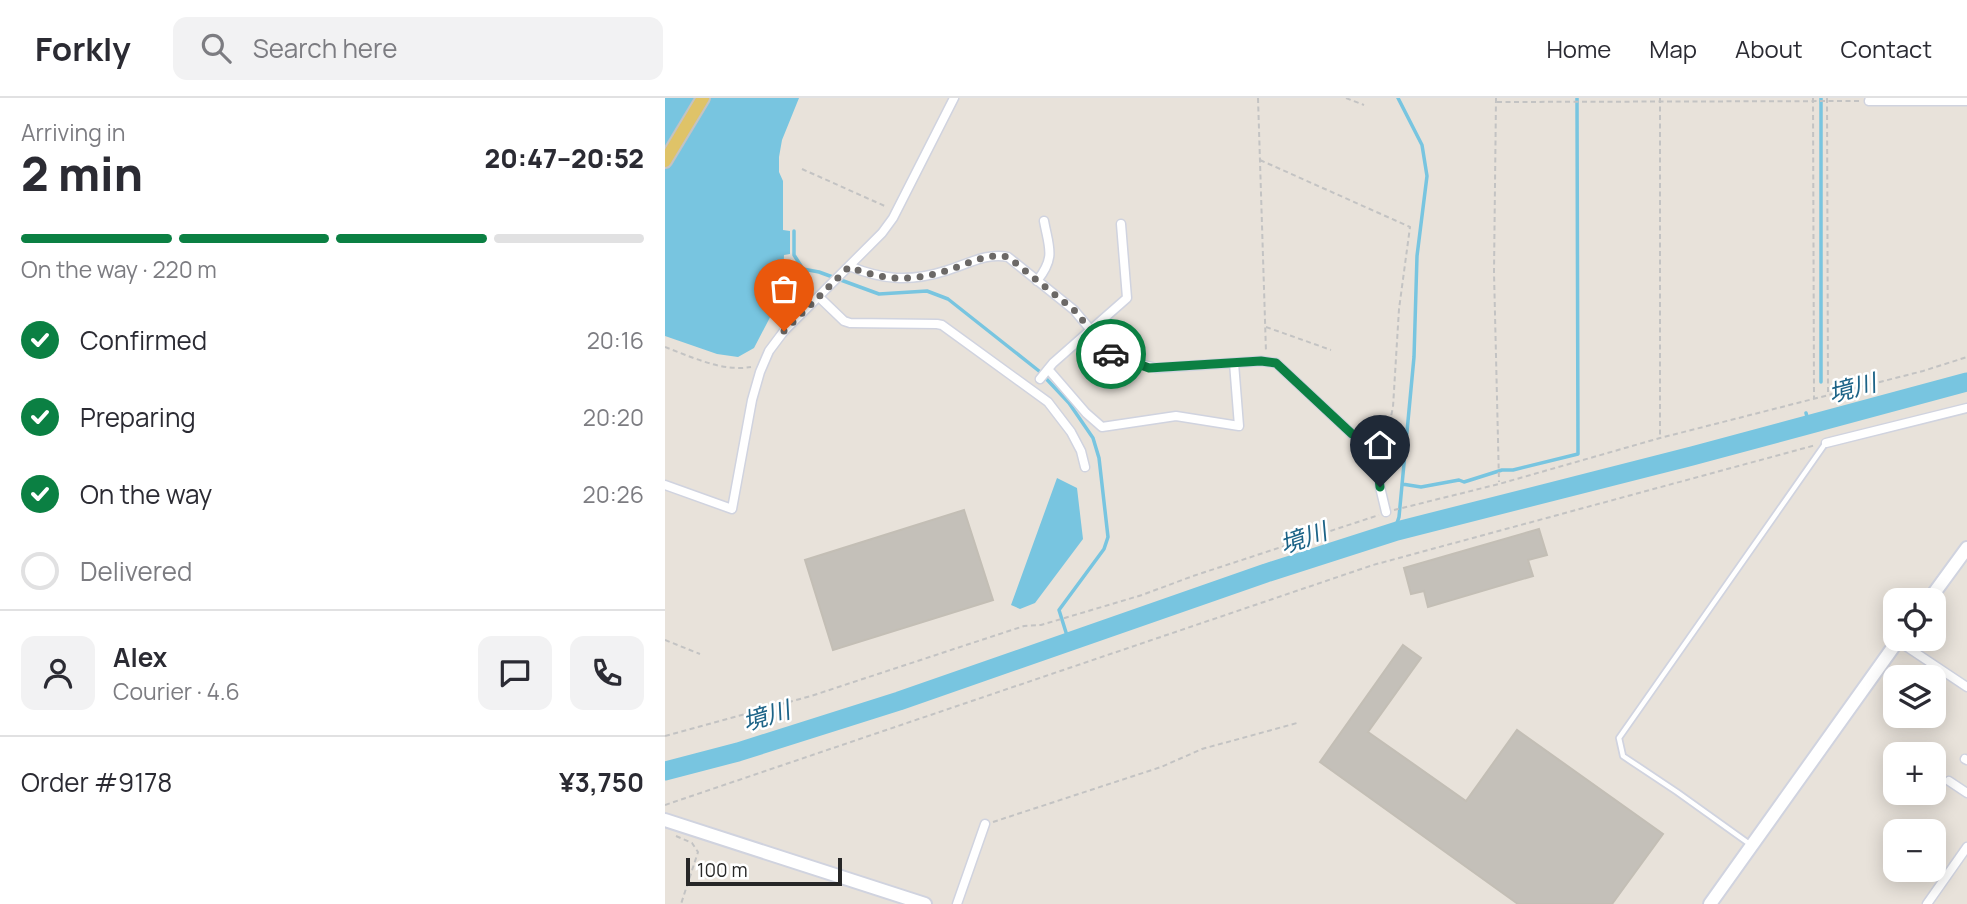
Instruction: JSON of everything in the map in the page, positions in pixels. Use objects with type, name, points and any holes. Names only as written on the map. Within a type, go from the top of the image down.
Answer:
[{"type":"main road","points":[[665,161],[703,98]]},
{"type":"street","points":[[665,485],[732,509],[752,400],[769,351],[784,331],[882,233],[896,212],[954,98]]},
{"type":"street","points":[[1869,99],[1967,102]]},
{"type":"street","points":[[1037,281],[1048,267],[1050,253],[1044,221]]},
{"type":"street","points":[[1039,379],[1127,298],[1121,224]]},
{"type":"street","points":[[849,267],[890,279],[942,272],[996,254],[1008,257],[1074,310],[1111,354],[1149,368],[1267,361],[1276,363],[1352,434],[1366,440],[1373,449],[1386,512]]},
{"type":"street","points":[[819,297],[844,321],[851,323],[942,326],[1048,402],[1071,432],[1081,451],[1085,467]]},
{"type":"street","points":[[1048,369],[1086,413],[1102,427],[1176,416],[1239,426],[1234,363]]},
{"type":"street","points":[[1826,443],[1967,408]]},
{"type":"street","points":[[1938,588],[1967,548]]},
{"type":"street","points":[[1710,904],[1891,651]]},
{"type":"street","points":[[1915,651],[1967,687]]},
{"type":"street","points":[[1949,781],[1967,793]]},
{"type":"street","points":[[665,820],[925,904]]},
{"type":"street","points":[[957,904],[985,824]]},
{"type":"street","points":[[1927,904],[1967,847]]},
{"type":"lane","points":[[1752,846],[1623,756],[1619,738],[1826,443]]},
{"type":"path","points":[[1258,98],[1267,361]]},
{"type":"path","points":[[1346,98],[1364,106]]},
{"type":"path","points":[[1660,99],[1660,438]]},
{"type":"path","points":[[1813,99],[1814,399]]},
{"type":"path","points":[[1499,484],[1494,272],[1496,100],[1869,99]]},
{"type":"path","points":[[1827,100],[1828,395]]},
{"type":"path","points":[[1260,160],[1410,228],[1399,309],[1393,407],[1379,469]]},
{"type":"path","points":[[802,169],[896,212]]},
{"type":"path","points":[[1265,327],[1331,350]]},
{"type":"path","points":[[665,347],[726,368],[762,366]]},
{"type":"path","points":[[665,736],[811,696],[1024,626],[1041,625],[1142,595],[1386,512],[1923,371],[1967,357]]},
{"type":"path","points":[[665,805],[1373,565],[1826,443]]},
{"type":"path","points":[[665,640],[700,654]]},
{"type":"path","points":[[985,824],[1161,767],[1202,749],[1297,723]]},
{"type":"path","points":[[674,836],[691,843],[698,852],[681,904]]},
{"type":"water","points":[[665,98],[799,98],[782,140],[779,157],[779,172],[783,181],[783,230],[790,231],[790,254],[784,255],[779,300],[754,348],[738,357],[717,354],[665,336]]},
{"type":"water","points":[[1057,478],[1077,488],[1083,539],[1035,603],[1020,609],[1011,605]]},
{"type":"building","points":[[964,510],[993,600],[833,650],[805,560]]},
{"type":"building","points":[[1539,529],[1547,555],[1528,560],[1533,576],[1428,607],[1424,591],[1411,594],[1404,568]]},
{"type":"building","points":[[1403,645],[1421,658],[1368,732],[1466,801],[1517,730],[1663,834],[1612,904],[1518,904],[1320,762]]},
{"type":"waterway","points":[[1394,532],[1399,517],[1414,357],[1417,256],[1427,176],[1422,145],[1398,98]]},
{"type":"waterway","points":[[1402,484],[1421,487],[1459,480],[1464,482],[1502,470],[1513,470],[1578,454],[1577,98]]},
{"type":"waterway","points":[[1821,98],[1821,382]]},
{"type":"waterway","points":[[794,231],[794,255],[803,269],[819,272],[879,294],[927,291],[948,299],[1039,371],[1069,403],[1093,438],[1099,458],[1108,537],[1104,549],[1059,610],[1069,642]]},
{"type":"waterway","name":"境川","points":[[665,771],[738,752],[899,701],[1266,573],[1397,531],[1967,382]]},
{"type":"waterway","points":[[1806,413],[1809,424]]},
{"type":"way so far","points":[[784,331],[849,267],[890,279],[942,272],[996,254],[1008,257],[1065,302],[1111,354]]},
{"type":"route","points":[[1111,354],[1149,368],[1261,361],[1276,363],[1352,434],[1366,440],[1373,449],[1379,469],[1380,487]]}]
